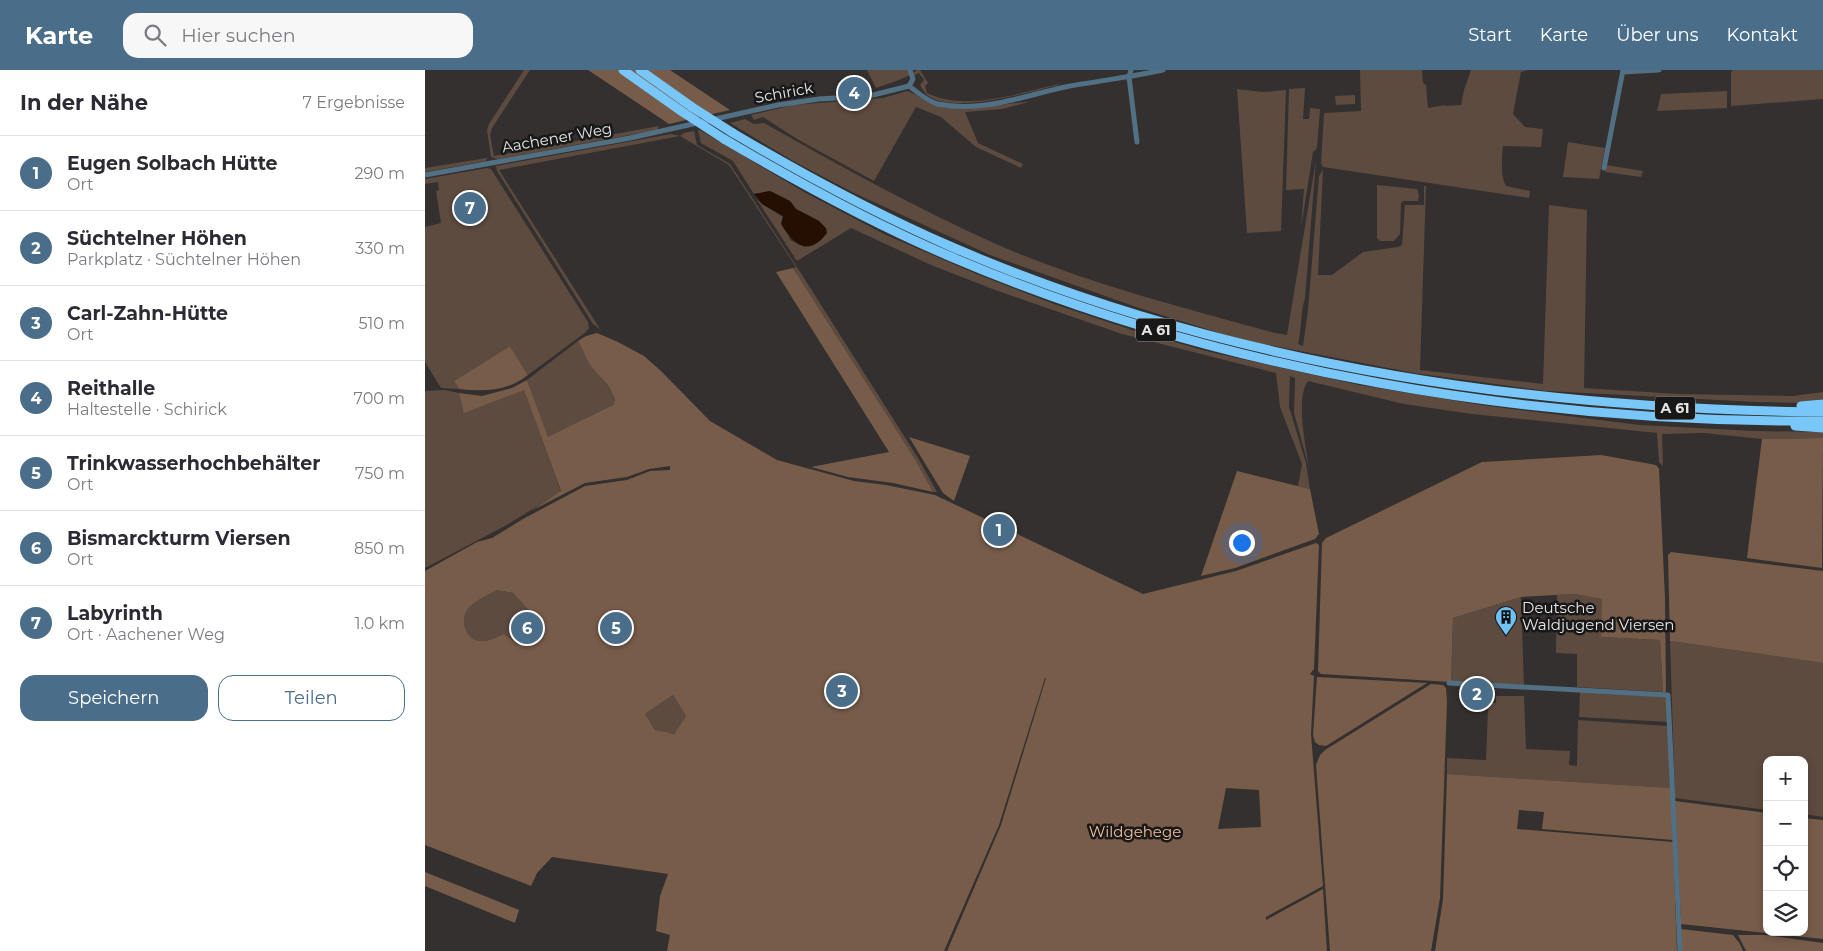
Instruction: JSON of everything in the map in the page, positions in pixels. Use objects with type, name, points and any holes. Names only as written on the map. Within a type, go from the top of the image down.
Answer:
[{"type":"highway","name":"A 61","points":[[623,70],[724,139],[797,181],[849,209],[948,256],[997,276],[1090,309],[1217,347],[1365,380],[1485,399],[1623,414],[1711,420],[1823,421]]},
{"type":"highway","name":"A 61","points":[[640,70],[733,133],[803,174],[854,201],[952,247],[1093,300],[1201,333],[1331,364],[1465,387],[1615,403],[1753,411],[1823,412]]},
{"type":"highway","points":[[1753,411],[1823,404]]},
{"type":"highway","points":[[1770,421],[1798,427],[1823,428]]},
{"type":"street","points":[[910,70],[913,79],[909,86],[923,97],[937,104],[984,106],[1065,88],[1163,70]]},
{"type":"street","points":[[1131,70],[1129,77],[1137,142]]},
{"type":"street","points":[[1604,168],[1623,71],[1659,70]]},
{"type":"street","name":"Schirick","points":[[693,124],[779,105],[819,99],[869,96],[909,86]]},
{"type":"street","name":"Aachener Weg","points":[[425,175],[630,138],[693,124]]},
{"type":"street","points":[[1449,683],[1668,694],[1679,951]]},
{"type":"shaded area","points":[[524,70],[530,70],[492,128],[490,135],[494,156],[659,126],[657,130],[498,159],[491,157],[487,130],[489,124]]},
{"type":"shaded area","points":[[867,70],[908,70],[910,75],[876,88]]},
{"type":"shaded area","points":[[920,70],[928,83],[925,86],[927,93],[958,101],[992,99],[1058,85],[1011,97],[972,102],[954,103],[938,101],[927,95],[920,85],[924,80],[919,73],[915,75],[913,73]]},
{"type":"shaded area","points":[[1360,70],[1422,70],[1423,83],[1426,85],[1428,108],[1461,105],[1471,70],[1528,70],[1521,72],[1513,114],[1525,127],[1543,129],[1541,147],[1503,146],[1502,166],[1506,186],[1530,191],[1529,198],[1323,167],[1321,163],[1324,113],[1361,111]]},
{"type":"shaded area","points":[[1733,70],[1823,70],[1823,99],[1731,106],[1731,72]]},
{"type":"shaded area","points":[[1305,88],[1303,119],[1309,119],[1310,108],[1320,109],[1317,148],[1313,152],[1301,228],[1304,189],[1286,190],[1289,89]]},
{"type":"shaded area","points":[[1237,89],[1263,92],[1286,90],[1281,231],[1247,233]]},
{"type":"shaded area","points":[[907,91],[931,104],[947,107],[970,108],[1029,102],[1002,109],[965,112],[978,143],[1023,164],[1021,168],[976,147],[941,117],[916,107],[874,181],[797,139],[763,117],[754,120],[751,115],[793,105],[883,98]]},
{"type":"shaded area","points":[[1727,91],[1727,108],[1657,111],[1661,94]]},
{"type":"shaded area","points":[[1355,95],[1355,104],[1336,105],[1335,96]]},
{"type":"shaded area","points":[[745,119],[754,124],[764,123],[907,201],[996,244],[1030,258],[1064,271],[1169,304],[1287,335],[1316,160],[1305,298],[1298,344],[1303,346],[1308,310],[1319,176],[1323,170],[1318,275],[1332,275],[1363,252],[1402,245],[1405,205],[1424,205],[1424,186],[1426,186],[1420,370],[1543,384],[1549,205],[1587,210],[1584,388],[1678,394],[1793,396],[1823,392],[1823,399],[1802,403],[1756,402],[1547,391],[1414,373],[1242,340],[1139,308],[990,255],[854,193],[793,161],[730,123]]},
{"type":"shaded area","points":[[698,130],[804,192],[886,235],[979,275],[1054,304],[1132,330],[1210,352],[1359,385],[1488,406],[1640,425],[1754,431],[1823,432],[1823,438],[1762,439],[1704,433],[1662,434],[1663,466],[1659,462],[1657,433],[1472,414],[1404,404],[1308,381],[1304,389],[1302,410],[1309,468],[1294,413],[1295,378],[1290,376],[1289,407],[1306,463],[1310,489],[1298,486],[1302,464],[1280,407],[1276,373],[1122,334],[995,290],[931,265],[851,228],[797,261],[756,198],[783,217],[790,240],[805,247],[819,221],[796,209],[790,201],[770,191],[754,194],[733,161],[701,143]]},
{"type":"shaded area","points":[[694,131],[697,145],[730,164],[797,267],[918,458],[937,492],[933,492],[915,459],[793,268],[796,267],[729,165],[680,136]]},
{"type":"shaded area","points":[[671,134],[680,136],[499,170],[600,329],[605,333],[593,324],[497,171],[496,166]]},
{"type":"shaded area","points":[[1568,142],[1605,148],[1599,179],[1563,177]]},
{"type":"shaded area","points":[[487,158],[486,161],[425,172],[425,168]]},
{"type":"shaded area","points":[[1606,165],[1643,171],[1641,177],[1605,172]]},
{"type":"shaded area","points":[[487,168],[491,169],[588,322],[589,328],[528,375],[510,346],[454,381],[459,389],[441,388],[425,362],[425,227],[441,223],[436,191],[439,190],[438,182],[425,184],[425,179]]},
{"type":"shaded area","points":[[1377,185],[1417,189],[1419,195],[1418,201],[1403,201],[1401,203],[1400,234],[1394,241],[1380,241],[1377,238]]},
{"type":"shaded area","points":[[770,191],[790,201],[796,209],[819,221],[826,228],[827,233],[820,241],[813,245],[801,245],[796,242],[781,224],[783,216],[762,204],[754,194]]},
{"type":"shaded area","points":[[578,341],[584,349],[588,361],[613,393],[615,400],[613,405],[548,438],[527,380]]},
{"type":"shaded area","points":[[524,389],[561,492],[503,527],[425,568],[425,391],[445,390],[459,393],[465,412]]},
{"type":"shaded area","points":[[497,590],[513,593],[541,624],[530,640],[517,644],[504,634],[482,641],[472,638],[468,634],[464,619],[468,609],[477,601]]},
{"type":"shaded area","points":[[1574,594],[1602,599],[1602,637],[1660,640],[1663,692],[1577,687],[1577,654],[1556,653],[1557,595]]},
{"type":"shaded area","points":[[1521,597],[1524,686],[1451,682],[1453,618]]},
{"type":"shaded area","points":[[1670,641],[1823,663],[1823,817],[1808,815],[1808,756],[1763,756],[1763,809],[1675,798]]},
{"type":"shaded area","points":[[1580,691],[1663,695],[1667,699],[1668,722],[1579,717]]},
{"type":"shaded area","points":[[673,695],[686,716],[674,736],[655,730],[645,714]]},
{"type":"shaded area","points":[[1496,696],[1524,696],[1526,749],[1570,751],[1569,765],[1577,766],[1578,720],[1668,726],[1671,788],[1447,774],[1447,758],[1486,760],[1488,708],[1490,708],[1490,703],[1496,703]]},
{"type":"green space","points":[[588,70],[670,70],[730,110],[669,124]]},
{"type":"green space","points":[[793,268],[915,459],[933,492],[893,483],[848,477],[811,467],[889,452],[776,272]]},
{"type":"green space","name":"Wildgehege","points":[[597,333],[644,356],[710,421],[777,460],[854,481],[886,485],[935,495],[1143,594],[1236,571],[1316,543],[1319,545],[1314,669],[1310,674],[1314,676],[1311,734],[1323,886],[1266,917],[1266,920],[1323,889],[1327,951],[947,951],[1001,825],[1046,678],[999,825],[944,951],[667,951],[670,935],[656,931],[660,896],[668,874],[552,857],[537,873],[531,886],[425,845],[425,571],[477,542],[492,538],[585,486],[627,480],[650,471],[670,470],[670,466],[649,469],[627,477],[585,483],[531,511],[561,491],[524,390],[464,413],[459,393],[482,396],[512,388],[527,380],[548,437],[613,405],[615,400],[611,390],[589,363],[578,341],[586,336]],"holes":[[[497,590],[513,593],[541,624],[530,640],[517,644],[504,634],[482,641],[476,640],[468,634],[464,624],[465,614],[468,609],[477,601]],[[673,695],[686,716],[674,735],[655,730],[645,714]],[[1226,788],[1259,790],[1261,827],[1218,829]]]},
{"type":"green space","points":[[510,346],[528,375],[512,384],[495,389],[459,389],[454,381]]},
{"type":"green space","points":[[909,437],[970,456],[954,501],[943,493]]},
{"type":"green space","points":[[1823,438],[1822,568],[1747,558],[1762,439]]},
{"type":"green space","points":[[1601,455],[1656,465],[1659,469],[1665,598],[1666,692],[1663,692],[1660,640],[1601,637],[1602,599],[1574,594],[1521,597],[1453,618],[1451,682],[1321,674],[1318,671],[1322,543],[1326,538],[1482,462]]},
{"type":"green space","points":[[1237,471],[1310,489],[1319,534],[1315,539],[1235,568],[1201,576]]},
{"type":"green space","points":[[1671,552],[1823,571],[1823,663],[1670,641],[1668,555]]},
{"type":"green space","points":[[1317,677],[1427,683],[1326,746],[1315,742],[1313,735]]},
{"type":"green space","points":[[1431,684],[1443,685],[1446,688],[1447,702],[1440,898],[1431,951],[1330,951],[1316,765],[1320,755],[1325,750]]},
{"type":"green space","points":[[1447,774],[1671,788],[1673,840],[1542,829],[1544,812],[1519,810],[1517,829],[1673,842],[1677,951],[1435,951],[1443,899]]},
{"type":"green space","points":[[1675,801],[1763,812],[1763,933],[1681,924]]},
{"type":"green space","points":[[1808,818],[1823,820],[1823,939],[1795,936],[1808,936]]},
{"type":"green space","points":[[425,872],[519,910],[515,923],[425,886]]},
{"type":"green space","points":[[1681,929],[1733,935],[1743,951],[1682,951]]},
{"type":"green space","points":[[1738,935],[1763,935],[1823,943],[1823,951],[1746,951]]},
{"type":"place","name":"Reithalle","points":[[854,93]]},
{"type":"place","name":"Labyrinth","points":[[470,208]]},
{"type":"place","name":"Eugen Solbach Hütte","points":[[999,530]]},
{"type":"place","name":"Bismarckturm Viersen","points":[[527,628]]},
{"type":"place","name":"Trinkwasserhochbehälter","points":[[616,628]]},
{"type":"place","name":"Deutsche Waldjugend Viersen","points":[[1506,636]]},
{"type":"place","name":"Carl-Zahn-Hütte","points":[[842,691]]},
{"type":"place","name":"Süchtelner Höhen","points":[[1477,694]]}]
